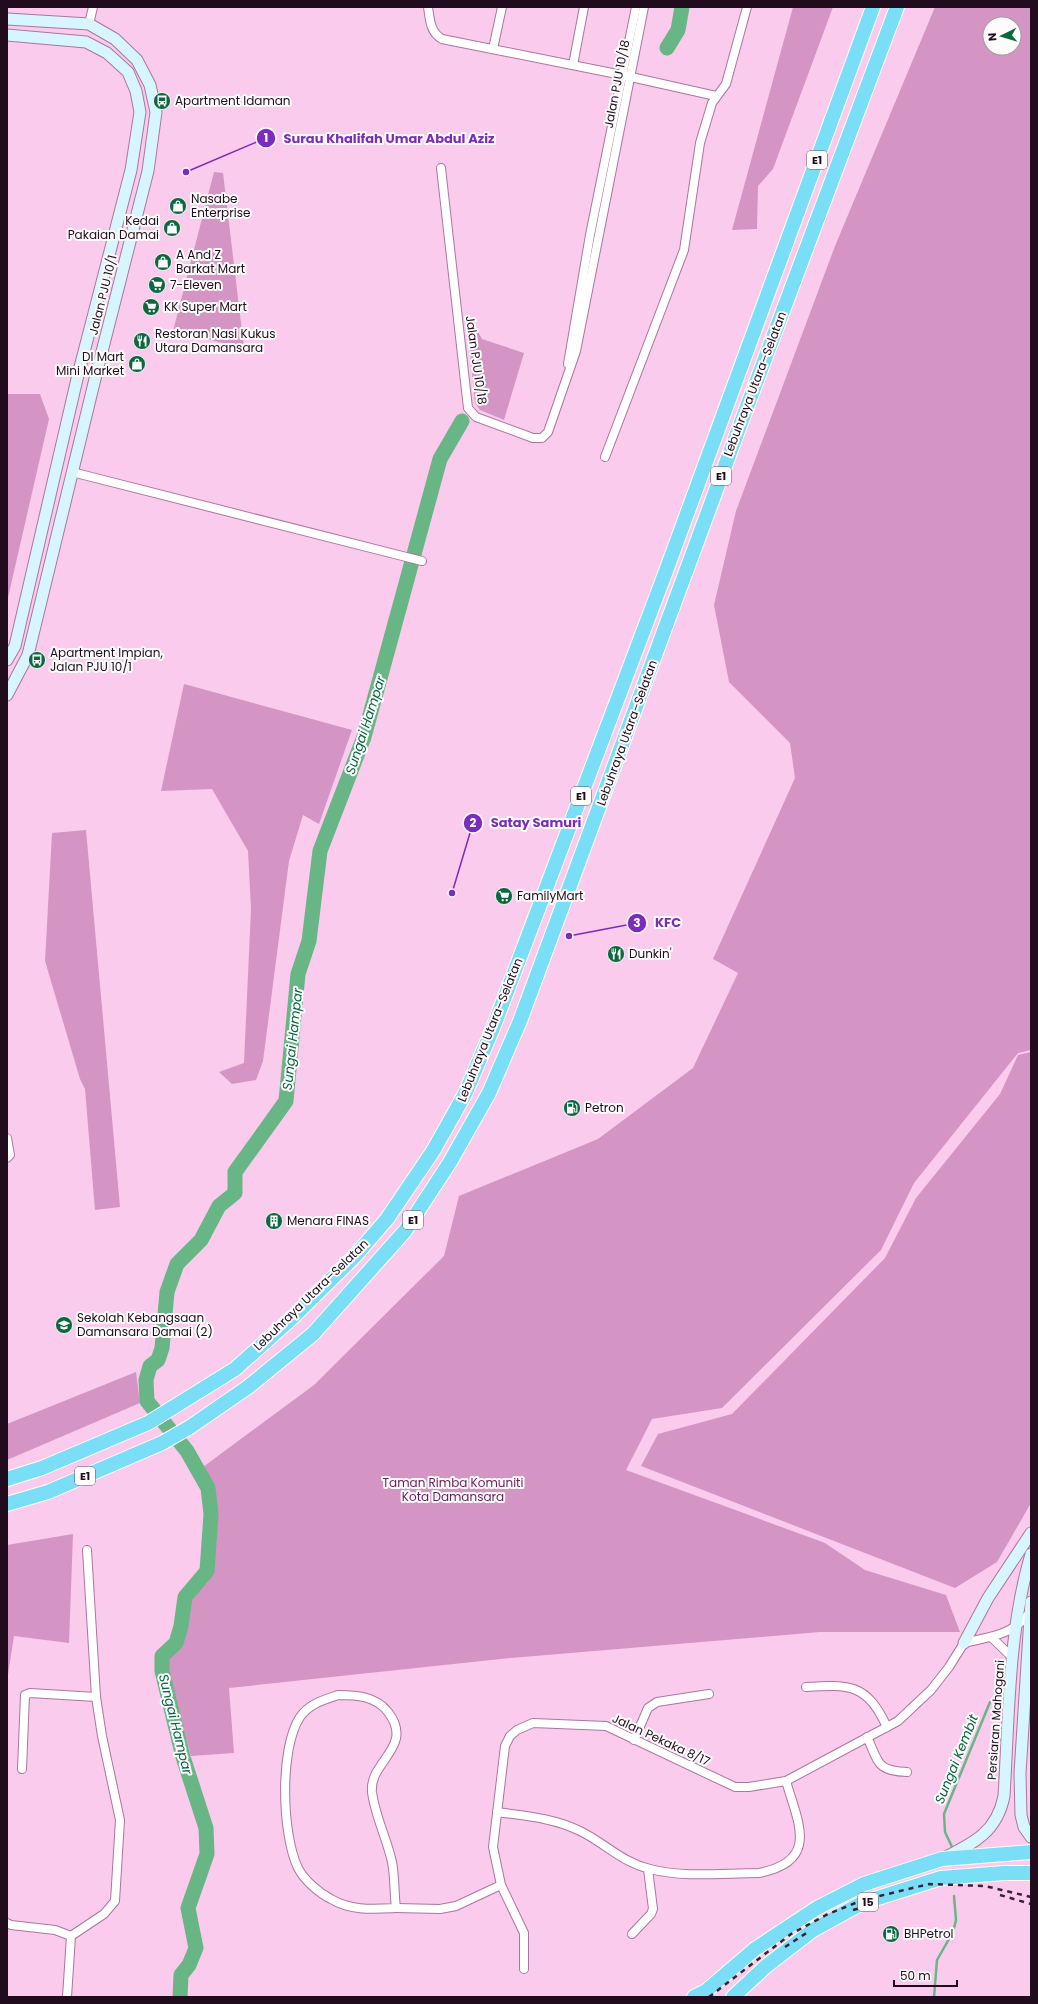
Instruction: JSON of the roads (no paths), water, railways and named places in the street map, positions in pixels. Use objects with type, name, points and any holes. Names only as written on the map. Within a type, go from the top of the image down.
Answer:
[{"type":"highway","name":"Lebuhraya Utara–Selatan","points":[[7,1479],[42,1468],[148,1423],[235,1369],[292,1318],[355,1256],[387,1219],[429,1157],[465,1094],[493,1028],[666,571],[873,7]]},
{"type":"highway","name":"Lebuhraya Utara–Selatan","points":[[7,1504],[48,1492],[162,1443],[190,1427],[248,1387],[313,1334],[406,1231],[450,1162],[489,1093],[520,1021],[723,469],[897,7]]},
{"type":"highway","name":"15","points":[[694,1997],[706,1991],[755,1948],[818,1908],[864,1884],[942,1859],[1031,1852]]},
{"type":"highway","name":"15","points":[[733,1997],[764,1967],[813,1930],[862,1903],[941,1878],[1004,1873],[1031,1873]]},
{"type":"street","points":[[89,24],[93,7]]},
{"type":"street","points":[[428,7],[431,28],[436,36],[442,39],[626,76],[716,96]]},
{"type":"street","points":[[493,49],[502,7]]},
{"type":"street","points":[[573,65],[584,7]]},
{"type":"street","name":"Jalan PJU 10/18","points":[[626,76],[636,7]]},
{"type":"street","name":"Jalan PJU 10/18","points":[[441,168],[468,408],[476,417],[533,438],[542,438],[548,432],[567,376],[570,343],[626,76],[644,7]]},
{"type":"street","points":[[605,456],[684,250],[700,143],[710,109],[716,96],[726,84],[747,7]]},
{"type":"street","name":"Jalan PJU 10/1","points":[[7,19],[89,24],[115,39],[137,60],[150,84],[156,112],[148,171],[72,472],[28,655],[7,695]]},
{"type":"street","name":"Jalan PJU 10/1","points":[[7,35],[86,42],[107,53],[128,72],[136,91],[140,112],[131,170],[77,378],[15,646],[7,660]]},
{"type":"street","points":[[104,274],[132,233]]},
{"type":"street","points":[[72,472],[422,561]]},
{"type":"street","points":[[41,533],[46,577]]},
{"type":"street","points":[[7,1138],[10,1155],[7,1158]]},
{"type":"street","points":[[964,1643],[988,1598],[1031,1533]]},
{"type":"street","points":[[71,1936],[104,1914],[115,1901],[120,1820],[102,1736],[96,1697],[87,1550]]},
{"type":"street","name":"Persiaran Mahogani","points":[[942,1859],[972,1844],[984,1834],[996,1821],[1002,1809],[1015,1627],[1025,1574],[1031,1554]]},
{"type":"street","points":[[1031,1602],[1029,1613],[1020,1773],[1021,1815],[1024,1827],[1031,1837]]},
{"type":"street","points":[[964,1643],[991,1637],[1015,1627],[1022,1623],[1029,1613]]},
{"type":"street","points":[[991,1637],[1013,1658]]},
{"type":"street","name":"Jalan Pekaka 8/17","points":[[524,1969],[524,1933],[501,1885],[493,1847],[505,1746],[510,1736],[517,1730],[533,1723],[606,1726],[735,1788],[749,1788],[786,1781],[887,1727],[914,1707],[931,1690],[949,1667],[964,1643]]},
{"type":"street","points":[[806,1687],[840,1684],[854,1688],[865,1694],[873,1702],[887,1727]]},
{"type":"street","points":[[22,1769],[24,1698],[27,1694],[96,1697]]},
{"type":"street","points":[[634,1740],[648,1708],[657,1702],[709,1694]]},
{"type":"street","points":[[396,1908],[392,1863],[373,1801],[372,1790],[375,1775],[394,1745],[397,1733],[395,1722],[387,1711],[376,1702],[360,1695],[338,1695],[310,1706],[300,1717],[291,1734],[286,1784],[287,1832],[292,1853],[299,1870],[314,1887],[329,1899],[343,1905],[360,1909],[440,1909],[456,1906],[501,1885]]},
{"type":"street","points":[[867,1737],[881,1765],[891,1771],[907,1772]]},
{"type":"street","points":[[497,1812],[552,1820],[581,1831],[620,1858],[648,1869],[674,1874],[759,1873],[773,1870],[783,1865],[795,1855],[799,1848],[800,1832],[786,1781]]},
{"type":"street","points":[[632,1934],[651,1914],[653,1909],[648,1869]]},
{"type":"street","points":[[7,1923],[11,1925],[55,1930],[71,1936]]},
{"type":"street","points":[[67,1997],[71,1936]]},
{"type":"waterway","name":"Sungai Hampar","points":[[667,48],[678,30],[682,7]]},
{"type":"waterway","name":"Sungai Hampar","points":[[180,1997],[181,1975],[189,1965],[196,1948],[188,1908],[207,1854],[206,1828],[183,1757],[162,1671],[162,1656],[176,1643],[181,1626],[185,1597],[207,1571],[211,1514],[208,1488],[187,1451],[147,1401],[146,1380],[150,1366],[158,1360],[162,1348],[167,1292],[177,1264],[201,1240],[219,1206],[235,1193],[235,1172],[286,1101],[298,974],[309,941],[320,851],[364,737],[440,459],[462,421]]},
{"type":"waterway","name":"Sungai Kembit","points":[[952,1847],[945,1832],[944,1814],[990,1702]]},
{"type":"waterway","name":"Sungai Kembit","points":[[934,1997],[937,1960],[953,1932],[956,1920],[954,1896]]},
{"type":"railway","points":[[709,1997],[791,1934],[828,1914],[863,1900],[929,1884],[985,1886],[1031,1897]]},
{"type":"railway","points":[[1000,1895],[1031,1904]]},
{"type":"railway","points":[[853,1910],[882,1902]]},
{"type":"railway","points":[[785,1947],[808,1932]]},
{"type":"place","name":"Apartment Idaman","points":[[162,101]]},
{"type":"place","name":"Surau Khalifah Umar Abdul Aziz","points":[[186,172]]},
{"type":"place","name":"Nasabe Enterprise","points":[[178,206]]},
{"type":"place","name":"Kedai Pakaian Damai","points":[[172,228]]},
{"type":"place","name":"A And Z Barkat Mart","points":[[163,262]]},
{"type":"place","name":"7-Eleven","points":[[157,285]]},
{"type":"place","name":"KK Super Mart","points":[[151,307]]},
{"type":"place","name":"Restoran Nasi Kukus Utara Damansara","points":[[142,341]]},
{"type":"place","name":"DI Mart Mini Market","points":[[137,364]]},
{"type":"place","name":"Apartment Impian, Jalan PJU 10/1","points":[[37,660]]},
{"type":"place","name":"Satay Samuri","points":[[452,893]]},
{"type":"place","name":"FamilyMart","points":[[504,896]]},
{"type":"place","name":"KFC","points":[[569,936]]},
{"type":"place","name":"Dunkin'","points":[[616,954]]},
{"type":"place","name":"Petron","points":[[572,1108]]},
{"type":"place","name":"Menara FINAS","points":[[274,1221]]},
{"type":"place","name":"Sekolah Kebangsaan Damansara Damai (2)","points":[[64,1325]]},
{"type":"place","name":"BHPetrol","points":[[891,1934]]},
{"type":"park label","name":"Taman Rimba Komuniti Kota Damansara","points":[[453,1490]]}]
